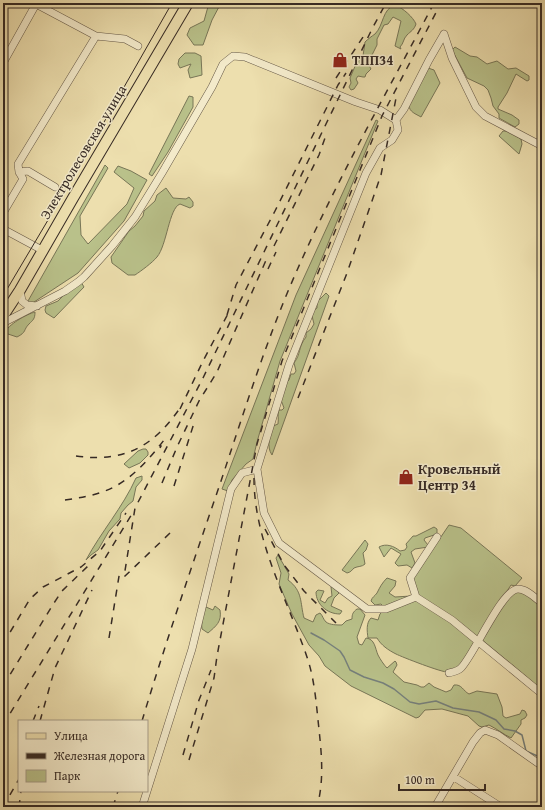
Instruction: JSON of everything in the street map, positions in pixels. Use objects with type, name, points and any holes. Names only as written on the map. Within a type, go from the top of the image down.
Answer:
[{"type":"main road","name":"Электролесовская улица","points":[[3,316],[20,290],[42,250],[188,3]]},
{"type":"street","points":[[3,63],[35,4],[96,36],[125,39],[138,46]]},
{"type":"street","points":[[396,120],[404,109],[444,34],[452,58],[476,107],[485,116],[542,146]]},
{"type":"street","points":[[3,213],[23,179],[19,172],[18,164],[96,36]]},
{"type":"street","points":[[3,323],[65,291],[84,277],[112,246],[135,217],[204,101],[223,64],[233,56],[245,57],[337,95],[380,110],[396,120],[398,130],[392,140],[380,148],[366,173],[289,365],[257,469],[264,513],[279,543],[367,609],[386,609],[416,596]]},
{"type":"street","points":[[19,172],[28,171],[55,187]]},
{"type":"street","points":[[3,229],[42,250]]},
{"type":"street","points":[[20,290],[22,301],[27,305],[37,306]]},
{"type":"street","points":[[148,788],[192,649],[231,489],[242,473],[257,469]]},
{"type":"street","points":[[437,537],[410,578],[416,596],[452,620],[542,694]]},
{"type":"street","points":[[449,673],[460,669],[472,655],[478,642],[508,595],[516,589],[523,590],[542,603]]},
{"type":"street","points":[[435,807],[473,742],[480,733],[485,730],[498,735],[542,766]]},
{"type":"street","points":[[454,776],[501,807]]},
{"type":"street","points":[[142,807],[147,792]]},
{"type":"green space","points":[[209,3],[221,3],[212,20],[203,45],[194,45],[187,35],[190,28],[204,21]]},
{"type":"green space","points":[[395,5],[401,8],[415,21],[415,26],[405,38],[400,47],[401,49],[395,46],[401,21],[393,17],[388,24],[384,25],[377,39],[377,45],[372,55],[365,58],[371,69],[365,77],[358,76],[356,79],[358,83],[354,89],[351,90],[349,87],[351,83],[350,78],[356,64],[363,56],[365,42],[375,34],[385,14]]},
{"type":"green space","points":[[455,47],[470,56],[477,57],[487,64],[497,61],[508,69],[516,68],[529,76],[529,80],[527,81],[516,74],[498,107],[498,109],[519,120],[519,124],[515,127],[499,118],[499,114],[493,106],[488,90],[484,86],[467,78],[452,50]]},
{"type":"green space","points":[[185,53],[195,53],[201,56],[202,75],[190,78],[188,70],[191,64],[180,68],[178,64],[179,59]]},
{"type":"green space","points":[[428,68],[434,70],[440,83],[421,117],[411,111],[409,105]]},
{"type":"green space","points":[[189,96],[193,97],[193,107],[168,152],[152,176],[149,174]]},
{"type":"green space","points":[[376,120],[378,121],[280,361],[253,459],[246,464],[232,480],[228,491],[222,489],[296,295]]},
{"type":"green space","points":[[503,131],[508,131],[521,139],[522,144],[519,154],[499,136]]},
{"type":"green space","points":[[105,165],[108,168],[80,216],[81,235],[88,244],[127,204],[134,188],[114,172],[118,166],[147,180],[124,221],[78,273],[31,304],[28,301]]},
{"type":"green space","points":[[166,188],[173,198],[186,199],[189,197],[193,202],[193,206],[190,208],[180,204],[176,207],[157,257],[135,275],[128,275],[112,263],[111,257],[129,231],[143,216],[144,211],[155,201],[157,195]]},
{"type":"green space","points":[[81,282],[84,287],[54,318],[46,313],[46,306],[58,301],[67,292]]},
{"type":"green space","points":[[326,293],[329,296],[272,455],[269,448],[270,437],[273,426],[278,424],[279,410],[284,408],[281,400],[287,382],[291,374],[294,374],[296,371],[294,363],[306,337],[306,333],[314,324],[312,316],[313,311],[317,308],[317,302]]},
{"type":"green space","points":[[35,312],[34,319],[20,335],[17,337],[5,333],[13,323]]},
{"type":"green space","points":[[146,449],[148,455],[140,463],[129,468],[124,464],[138,451]]},
{"type":"green space","points":[[142,476],[142,480],[136,487],[133,501],[121,513],[120,519],[109,531],[98,550],[86,560],[98,539],[125,499],[136,478]]},
{"type":"green space","points":[[449,525],[461,528],[522,578],[515,586],[511,585],[477,637],[417,594],[413,578]]},
{"type":"green space","points":[[434,527],[437,529],[437,534],[425,538],[424,540],[428,547],[415,549],[411,552],[415,563],[412,568],[407,565],[398,566],[395,563],[401,554],[391,548],[384,557],[379,547],[387,545],[393,546],[400,551],[405,550],[407,547],[406,544],[413,536]]},
{"type":"green space","points":[[365,540],[368,544],[363,553],[365,564],[354,568],[347,573],[342,570]]},
{"type":"green space","points":[[278,555],[289,574],[288,580],[293,584],[299,593],[304,618],[313,622],[316,615],[320,613],[328,623],[342,625],[346,621],[352,619],[354,612],[357,609],[360,609],[365,615],[357,637],[359,644],[362,645],[366,638],[371,640],[383,664],[387,668],[395,661],[396,662],[397,665],[393,672],[404,682],[421,687],[424,687],[429,683],[446,692],[451,690],[454,685],[457,685],[469,694],[477,691],[497,694],[502,707],[503,716],[506,718],[520,714],[522,710],[525,711],[527,715],[521,720],[521,724],[511,738],[489,725],[482,727],[479,726],[468,716],[442,709],[425,710],[419,717],[416,718],[351,686],[325,666],[319,656],[309,645],[292,614],[279,584],[281,573],[276,558]]},
{"type":"green space","points":[[387,578],[396,581],[395,586],[389,593],[395,597],[411,596],[448,619],[474,642],[467,656],[457,668],[445,672],[431,668],[393,652],[383,645],[377,638],[368,638],[367,627],[369,620],[371,618],[378,620],[384,607],[381,604],[375,605],[371,601],[382,583]]},
{"type":"green space","points":[[333,586],[339,593],[334,598],[331,606],[342,611],[340,614],[335,614],[323,608],[316,596],[316,592],[318,590],[324,591],[320,600],[325,603],[328,598],[332,596],[331,587]]},
{"type":"green space","points":[[517,592],[525,593],[542,606],[542,690],[481,639],[509,597]]},
{"type":"green space","points":[[215,606],[220,610],[220,618],[216,626],[208,633],[202,629],[203,615],[206,607],[213,610]]},
{"type":"waterway","points":[[311,633],[340,651],[350,670],[364,677],[383,683],[394,689],[410,702],[419,704],[436,701],[453,708],[479,712],[496,720],[504,729],[515,731],[522,735],[526,751],[542,758]]},
{"type":"tram line","points":[[3,296],[172,3]]},
{"type":"railway","points":[[170,533],[124,577],[135,508],[203,378],[386,3]]},
{"type":"railway","points":[[142,720],[170,632],[252,389],[286,296],[302,258],[338,184],[434,3]]},
{"type":"railway","points":[[189,760],[214,678],[257,444],[282,361],[382,116],[441,3]]},
{"type":"railway","points":[[336,78],[365,34]]},
{"type":"railway","points":[[227,315],[236,285],[338,85],[346,73]]},
{"type":"railway","points":[[298,398],[347,273],[381,175],[397,93]]},
{"type":"railway","points":[[274,246],[319,155],[325,138]]},
{"type":"railway","points":[[268,269],[276,252]]},
{"type":"railway","points":[[162,483],[199,401],[217,372],[267,258]]},
{"type":"railway","points":[[180,409],[230,310]]},
{"type":"railway","points":[[76,456],[94,458],[109,457],[124,454],[137,448],[150,441],[161,431],[182,405]]},
{"type":"railway","points":[[174,486],[195,420]]},
{"type":"railway","points":[[65,500],[80,498],[114,487],[138,470],[164,440],[160,448]]},
{"type":"railway","points":[[254,478],[256,502],[266,548],[308,660],[316,697],[322,764],[321,785],[317,807]]},
{"type":"railway","points":[[3,644],[30,599],[43,587],[81,567],[100,551],[126,513]]},
{"type":"railway","points":[[3,725],[132,514]]},
{"type":"railway","points":[[265,529],[284,565],[304,591],[336,623]]},
{"type":"railway","points":[[3,686],[62,591],[88,566]]},
{"type":"railway","points":[[109,638],[120,570]]},
{"type":"railway","points":[[40,720],[55,668],[92,590]]},
{"type":"railway","points":[[183,755],[199,700],[211,670]]},
{"type":"railway","points":[[33,720],[39,706]]},
{"type":"railway","points":[[3,807],[18,781]]},
{"type":"railway","points":[[19,807],[21,792]]},
{"type":"railway","points":[[113,807],[118,792]]},
{"type":"place","name":"ТПП34","points":[[340,60]]},
{"type":"place","name":"Кровельный Центр 34","points":[[406,477]]}]
